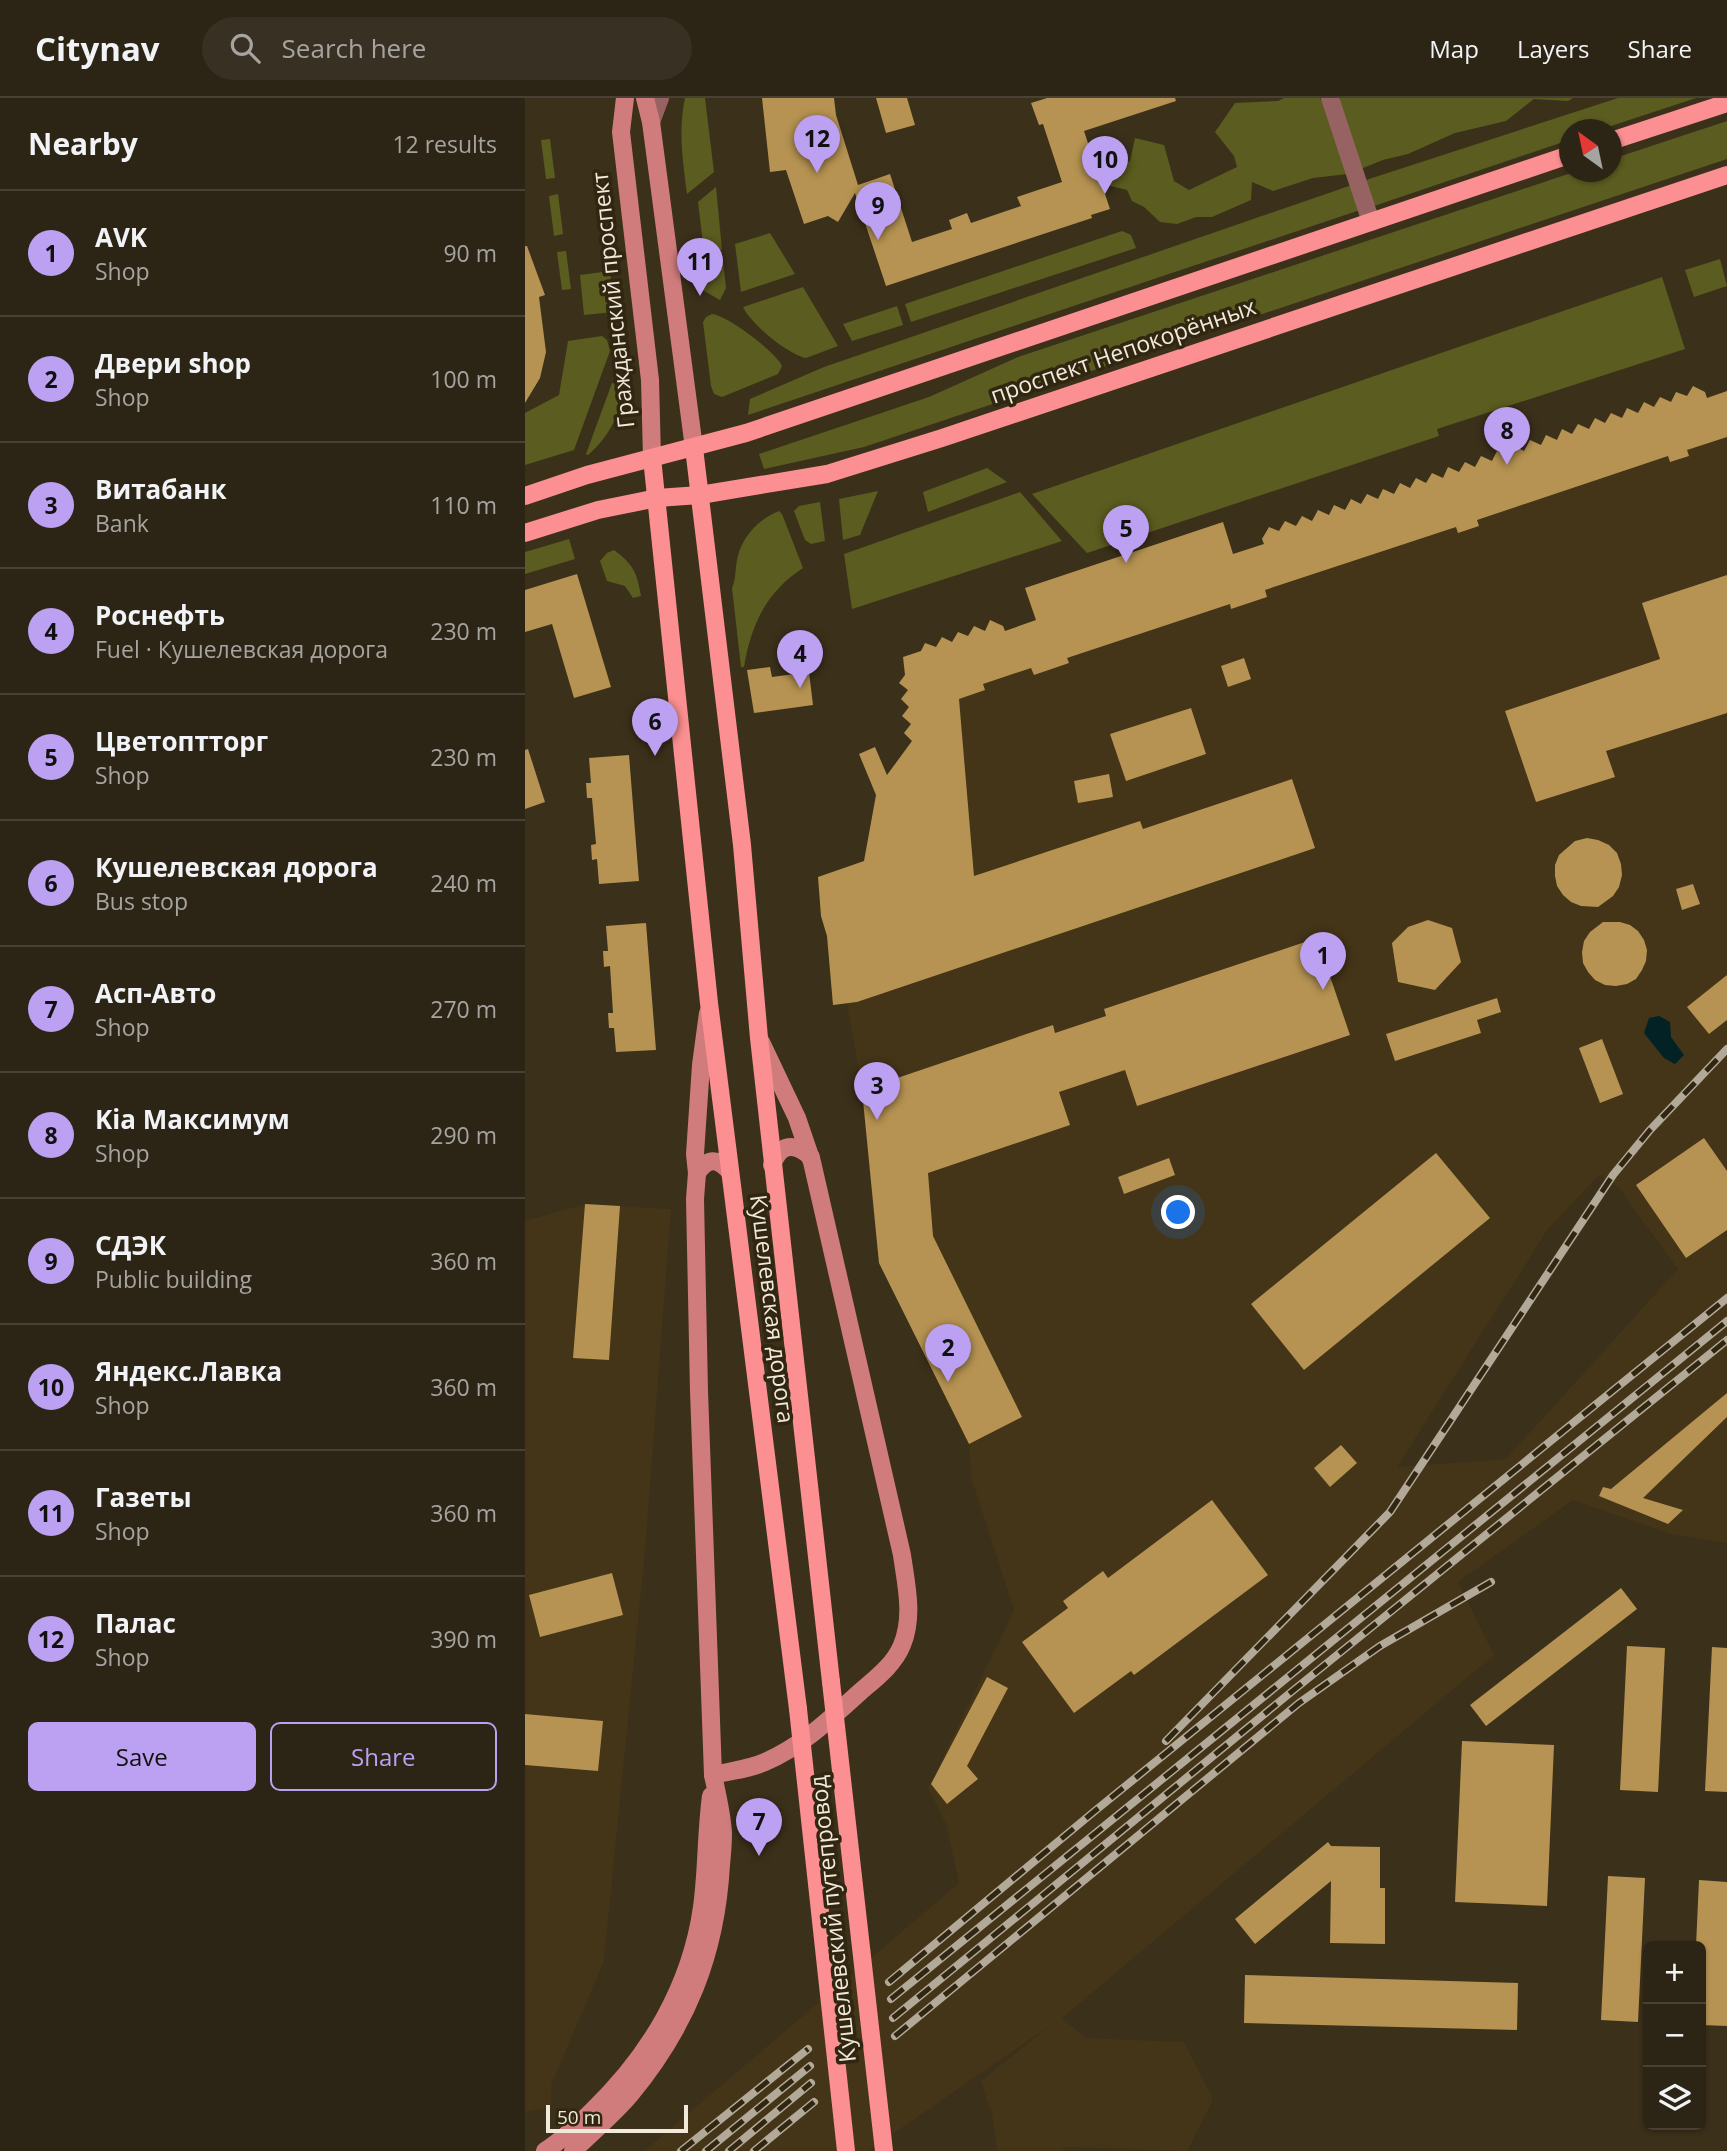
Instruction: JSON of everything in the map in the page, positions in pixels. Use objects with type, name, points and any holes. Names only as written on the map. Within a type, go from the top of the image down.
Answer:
[{"type":"main road","name":"Гражданский проспект","points":[[625,98],[621,132],[650,380],[652,458],[657,498]]},
{"type":"main road","points":[[645,98],[651,122],[700,495]]},
{"type":"main road","points":[[1622,138],[1727,103]]},
{"type":"main road","name":"проспект Непокорённых","points":[[525,496],[587,475],[759,429],[1559,159]]},
{"type":"main road","name":"проспект Непокорённых","points":[[525,533],[598,510],[657,498],[700,495],[827,474],[1727,175]]},
{"type":"main road","name":"Кушелевская дорога","points":[[700,495],[742,845],[772,1166],[831,1682]]},
{"type":"main road","name":"Кушелевская дорога","points":[[657,498],[709,1003],[798,1709]]},
{"type":"main road","points":[[573,2151],[629,2096],[657,2058],[694,1994],[709,1949],[720,1892],[723,1832],[713,1775],[695,1199],[701,1065],[709,1003]]},
{"type":"main road","points":[[713,1775],[762,1764],[787,1752],[814,1733],[891,1663],[902,1645],[908,1622],[909,1601],[902,1555],[811,1157],[793,1108],[759,1038]]},
{"type":"main road","points":[[772,1166],[776,1155],[786,1148],[796,1147],[811,1157]]},
{"type":"main road","points":[[697,1173],[701,1167],[716,1160],[723,1163],[730,1172]]},
{"type":"main road","name":"Кушелевский путепровод","points":[[831,1682],[884,2151]]},
{"type":"main road","name":"Кушелевский путепровод","points":[[798,1709],[846,2151]]},
{"type":"main road","points":[[545,2151],[562,2140],[617,2086],[664,2021],[680,1988],[694,1948],[702,1909],[706,1834],[713,1775]]},
{"type":"street","points":[[651,122],[660,98]]},
{"type":"street","points":[[1330,98],[1371,222]]},
{"type":"shaded area","points":[[685,98],[705,98],[714,172],[687,194],[682,134]]},
{"type":"shaded area","points":[[1284,98],[1320,98],[1326,110],[1340,102],[1340,98],[1573,98],[1568,101],[1534,99],[1506,121],[1455,133],[1408,154],[1383,160],[1348,174],[1313,178],[1273,191],[1252,182],[1251,200],[1212,217],[1196,217],[1177,224],[1160,222],[1144,207],[1132,201],[1127,190],[1107,185],[1095,161],[1097,155],[1103,157],[1114,169],[1130,161],[1135,138],[1164,145],[1174,181],[1189,190],[1237,167],[1234,156],[1215,132],[1235,103],[1278,101]]},
{"type":"shaded area","points":[[1618,98],[1696,98],[1622,122],[1622,119],[1559,119],[1559,143],[1374,206],[1366,180]]},
{"type":"shaded area","points":[[1727,121],[1727,159],[864,447],[764,469],[759,454],[929,397],[1018,357],[1559,177],[1559,182],[1622,182],[1622,156]]},
{"type":"shaded area","points":[[550,139],[555,178],[546,179],[541,140]]},
{"type":"shaded area","points":[[1352,185],[1360,210],[748,415],[750,399],[824,367]]},
{"type":"shaded area","points":[[716,187],[722,250],[704,252],[698,202]]},
{"type":"shaded area","points":[[558,194],[563,234],[554,236],[549,196]]},
{"type":"shaded area","points":[[1122,231],[1131,235],[1136,248],[911,322],[905,304]]},
{"type":"shaded area","points":[[770,233],[795,274],[741,292],[735,244]]},
{"type":"shaded area","points":[[566,251],[571,289],[562,290],[557,252]]},
{"type":"shaded area","points":[[1720,259],[1727,286],[1694,297],[1685,270]]},
{"type":"shaded area","points":[[723,261],[726,288],[720,300],[697,287]]},
{"type":"shaded area","points":[[610,271],[614,312],[584,315],[580,275]]},
{"type":"shaded area","points":[[1662,277],[1685,349],[1437,429],[1439,436],[1087,553],[1032,494]]},
{"type":"shaded area","points":[[803,287],[838,346],[806,358],[798,356],[770,337],[743,307]]},
{"type":"shaded area","points":[[897,306],[903,325],[852,341],[843,324]]},
{"type":"shaded area","points":[[712,314],[739,327],[762,344],[782,366],[778,374],[722,397],[714,394],[703,322]]},
{"type":"shaded area","points":[[602,336],[607,340],[610,351],[574,450],[525,465],[525,413],[559,395],[568,341]]},
{"type":"shaded area","points":[[612,383],[626,385],[621,405],[608,432],[588,455],[586,454]]},
{"type":"shaded area","points":[[1693,386],[1704,389],[1707,397],[1727,391],[1727,1543],[1670,1534],[1573,1500],[1458,1582],[1494,1655],[1062,2018],[1086,2038],[1184,2042],[1213,2099],[1187,2151],[1064,2147],[1063,2151],[997,2151],[992,2114],[981,2081],[1048,2027],[868,2151],[644,2151],[959,1883],[946,1824],[928,1788],[1014,1610],[971,1477],[969,1444],[879,1263],[862,1090],[847,1003],[833,1005],[827,936],[821,916],[818,877],[919,842],[911,740],[904,733],[909,723],[902,716],[908,709],[901,699],[906,688],[899,683],[925,643],[937,645],[942,637],[953,640],[958,632],[970,634],[974,626],[986,629],[990,620],[1002,623],[1005,631],[1035,621],[1025,588],[1077,570],[1082,585],[1102,579],[1096,564],[1150,546],[1156,561],[1176,554],[1171,539],[1223,522],[1234,554],[1263,544],[1261,536],[1265,535],[1269,527],[1278,531],[1285,521],[1294,525],[1302,516],[1310,520],[1330,513],[1334,505],[1346,508],[1351,499],[1359,503],[1367,494],[1376,498],[1383,489],[1395,492],[1400,483],[1408,487],[1416,478],[1427,481],[1432,473],[1444,476],[1448,467],[1456,471],[1460,470],[1465,462],[1476,465],[1481,456],[1489,460],[1497,451],[1506,455],[1514,446],[1522,450],[1530,440],[1539,444],[1546,435],[1558,438],[1562,429],[1570,433],[1574,432],[1578,424],[1590,427],[1595,418],[1603,422],[1611,413],[1623,416],[1627,408],[1639,411],[1644,402],[1652,406],[1660,397],[1668,401],[1672,400],[1676,392],[1688,394]],"holes":[[[1599,1175],[1618,1187],[1678,1269],[1506,1459],[1397,1467],[1548,1229]]]},
{"type":"shaded area","points":[[987,468],[1007,482],[928,512],[923,492]]},
{"type":"shaded area","points":[[878,491],[860,535],[843,540],[839,499]]},
{"type":"shaded area","points":[[1020,492],[1062,541],[852,609],[844,554]]},
{"type":"shaded area","points":[[820,502],[825,541],[811,544],[805,540],[794,511],[799,506]]},
{"type":"shaded area","points":[[779,511],[803,568],[779,588],[762,611],[751,637],[744,667],[741,667],[732,588],[737,560],[742,544],[752,530],[771,514]]},
{"type":"shaded area","points":[[569,539],[575,559],[525,574],[525,552]]},
{"type":"shaded area","points":[[614,550],[633,570],[641,596],[633,598],[625,586],[607,581],[600,561]]},
{"type":"shaded area","points":[[585,1204],[671,1209],[645,1552],[604,1961],[551,2085],[551,2107],[525,2114],[525,1221]]},
{"type":"water","points":[[1659,1016],[1670,1022],[1671,1037],[1684,1055],[1675,1064],[1664,1058],[1644,1033],[1649,1018]]},
{"type":"building","points":[[762,98],[834,98],[836,115],[858,185],[890,174],[912,242],[952,229],[949,220],[967,213],[971,223],[1021,206],[1017,197],[1062,182],[1043,124],[1039,125],[1031,103],[1047,98],[1175,98],[1176,101],[1084,131],[1110,209],[1091,215],[1092,218],[886,286],[855,193],[838,222],[828,216],[804,224],[786,170],[770,172]]},
{"type":"building","points":[[876,98],[907,98],[915,125],[886,133]]},
{"type":"building","points":[[525,246],[545,295],[539,297],[546,352],[540,378],[525,403]]},
{"type":"building","points":[[1693,386],[1705,392],[1707,398],[1727,391],[1727,437],[1687,450],[1689,456],[1670,462],[1668,456],[1477,520],[1479,526],[1458,533],[1456,527],[1265,590],[1267,597],[1231,609],[1230,604],[1067,658],[1069,663],[1034,675],[1031,668],[983,684],[985,690],[959,699],[974,876],[1140,821],[1143,829],[1292,779],[1315,848],[857,1002],[833,1005],[818,877],[864,861],[876,795],[859,754],[875,747],[887,775],[912,741],[904,733],[911,724],[902,716],[909,707],[901,699],[908,690],[899,683],[905,675],[903,657],[921,651],[925,643],[936,647],[942,637],[952,642],[958,632],[968,636],[974,626],[985,631],[990,620],[1003,626],[1005,631],[1036,620],[1025,588],[1223,522],[1233,554],[1264,544],[1262,539],[1269,527],[1279,531],[1285,521],[1296,526],[1302,516],[1312,521],[1318,510],[1329,515],[1334,505],[1345,510],[1351,499],[1361,504],[1367,494],[1378,499],[1383,489],[1394,494],[1400,483],[1410,488],[1416,478],[1426,483],[1432,473],[1443,478],[1448,467],[1459,472],[1465,462],[1475,467],[1481,456],[1492,461],[1497,451],[1508,456],[1514,446],[1524,451],[1530,440],[1541,445],[1546,435],[1557,440],[1562,429],[1572,434],[1578,424],[1589,429],[1595,418],[1605,423],[1611,413],[1622,418],[1627,408],[1638,413],[1644,402],[1654,407],[1660,397],[1671,402],[1676,392],[1687,396]]},
{"type":"building","points":[[577,574],[611,687],[574,698],[552,624],[525,632],[525,590]]},
{"type":"building","points":[[1727,575],[1727,713],[1606,751],[1615,777],[1536,802],[1505,711],[1660,659],[1642,603]]},
{"type":"building","points":[[1244,658],[1251,679],[1228,687],[1221,666]]},
{"type":"building","points":[[770,667],[772,677],[809,672],[813,705],[754,713],[747,670]]},
{"type":"building","points":[[1191,708],[1206,754],[1126,781],[1110,734]]},
{"type":"building","points":[[528,749],[545,802],[525,809],[525,750]]},
{"type":"building","points":[[629,755],[639,881],[599,884],[597,859],[592,860],[591,845],[596,844],[592,798],[587,798],[586,783],[591,783],[589,758]]},
{"type":"building","points":[[1109,774],[1113,797],[1078,803],[1074,781]]},
{"type":"building","points":[[1587,838],[1609,845],[1617,853],[1621,864],[1619,887],[1613,896],[1598,907],[1581,906],[1571,902],[1557,886],[1555,876],[1559,855],[1575,841]]},
{"type":"building","points":[[1693,884],[1700,904],[1682,910],[1676,889]]},
{"type":"building","points":[[1428,920],[1452,928],[1461,962],[1435,990],[1398,982],[1392,943],[1408,927]]},
{"type":"building","points":[[1603,922],[1630,925],[1644,940],[1646,961],[1636,979],[1627,984],[1605,985],[1595,980],[1583,963],[1584,941],[1590,932]]},
{"type":"building","points":[[646,923],[656,1050],[616,1052],[614,1028],[609,1028],[608,1013],[613,1013],[610,966],[604,967],[603,951],[608,951],[606,926]]},
{"type":"building","points":[[1317,938],[1350,1035],[1137,1106],[1125,1070],[1059,1092],[1070,1125],[928,1173],[933,1236],[1022,1417],[969,1444],[879,1263],[862,1090],[1053,1025],[1055,1033],[1106,1016],[1104,1009]]},
{"type":"building","points":[[1727,975],[1727,1020],[1709,1034],[1687,1007]]},
{"type":"building","points":[[1497,998],[1501,1012],[1477,1020],[1481,1033],[1395,1061],[1386,1034]]},
{"type":"building","points":[[1602,1039],[1623,1094],[1600,1103],[1579,1048]]},
{"type":"building","points":[[1704,1138],[1727,1171],[1727,1230],[1686,1258],[1636,1185]]},
{"type":"building","points":[[1436,1153],[1490,1218],[1304,1370],[1251,1304]]},
{"type":"building","points":[[1169,1158],[1175,1175],[1124,1194],[1118,1177]]},
{"type":"building","points":[[585,1204],[620,1206],[609,1360],[573,1358]]},
{"type":"building","points":[[1727,1393],[1727,1417],[1643,1498],[1683,1510],[1668,1524],[1599,1496],[1603,1487],[1611,1489]]},
{"type":"building","points":[[1341,1445],[1357,1463],[1330,1487],[1314,1468]]},
{"type":"building","points":[[1212,1500],[1268,1575],[1134,1675],[1131,1671],[1074,1713],[1022,1642],[1068,1608],[1063,1601],[1103,1571],[1108,1578]]},
{"type":"building","points":[[612,1573],[623,1615],[540,1637],[529,1595]]},
{"type":"building","points":[[1621,1588],[1637,1609],[1486,1726],[1470,1705]]},
{"type":"building","points":[[1627,1646],[1665,1648],[1658,1792],[1620,1790]]},
{"type":"building","points":[[1712,1647],[1727,1648],[1727,1792],[1705,1791]]},
{"type":"building","points":[[987,1677],[1008,1688],[967,1766],[978,1779],[947,1804],[931,1784]]},
{"type":"building","points":[[525,1714],[603,1721],[598,1771],[525,1765]]},
{"type":"building","points":[[1462,1741],[1554,1745],[1547,1906],[1455,1902]]},
{"type":"building","points":[[1328,1842],[1331,1846],[1380,1847],[1380,1888],[1385,1888],[1385,1944],[1330,1943],[1331,1881],[1255,1944],[1235,1919]]},
{"type":"building","points":[[1608,1876],[1645,1878],[1638,2022],[1601,2020]]},
{"type":"building","points":[[1699,1880],[1727,1882],[1727,2026],[1706,2025],[1706,1941],[1696,1941]]},
{"type":"building","points":[[1245,1975],[1518,1983],[1517,2030],[1244,2023]]},
{"type":"railway","points":[[1166,1741],[1390,1512],[1613,1175],[1650,1130],[1727,1049]]},
{"type":"railway","points":[[889,1982],[1096,1810],[1727,1298]]},
{"type":"railway","points":[[891,1999],[1727,1321]]},
{"type":"railway","points":[[893,2018],[1727,1340]]},
{"type":"railway","points":[[895,2036],[1299,1703],[1380,1646],[1491,1582]]},
{"type":"railway","points":[[681,2151],[808,2049]]},
{"type":"railway","points":[[706,2151],[810,2066]]},
{"type":"railway","points":[[729,2151],[811,2083]]},
{"type":"railway","points":[[754,2151],[814,2102]]},
{"type":"place","name":"Палас","points":[[817,173]]},
{"type":"place","name":"Яндекс.Лавка","points":[[1105,194]]},
{"type":"place","name":"СДЭК","points":[[878,240]]},
{"type":"place","name":"Газеты","points":[[700,296]]},
{"type":"place","name":"Kia Максимум","points":[[1507,465]]},
{"type":"place","name":"Цветоптторг","points":[[1126,563]]},
{"type":"place","name":"Роснефть","points":[[800,688]]},
{"type":"place","name":"Кушелевская дорога","points":[[655,756]]},
{"type":"place","name":"AVK","points":[[1323,990]]},
{"type":"place","name":"Витабанк","points":[[877,1120]]},
{"type":"place","name":"Двери shop","points":[[948,1382]]},
{"type":"place","name":"Асп-Авто","points":[[759,1856]]}]
